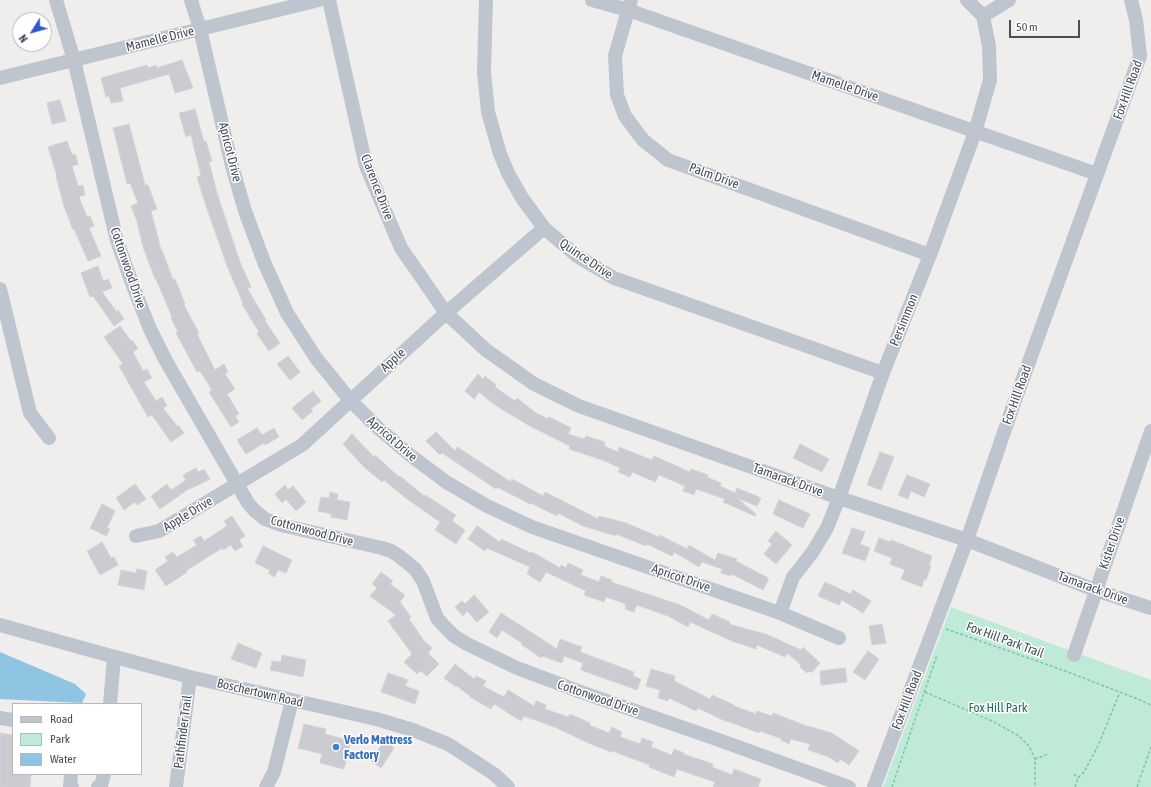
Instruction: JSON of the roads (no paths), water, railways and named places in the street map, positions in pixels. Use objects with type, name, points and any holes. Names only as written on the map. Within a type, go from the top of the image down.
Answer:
[{"type":"street","name":"Cottonwood Drive","points":[[56,0],[74,60],[118,241],[133,286],[150,328],[166,361],[248,503],[265,519],[281,525],[382,548],[399,556],[415,569],[422,581],[437,618],[454,636],[474,648],[517,668],[849,787]]},
{"type":"street","name":"Apricot Drive","points":[[191,0],[200,29],[232,166],[245,212],[264,262],[287,312],[316,358],[350,400],[378,428],[410,455],[446,482],[487,506],[532,527],[780,613],[839,638]]},
{"type":"street","name":"Mamelle Drive","points":[[0,78],[319,0]]},
{"type":"street","name":"Clarence Drive","points":[[329,0],[366,166],[401,248],[446,313]]},
{"type":"street","name":"Quince Drive","points":[[486,0],[484,72],[488,112],[500,154],[508,173],[522,198],[544,228],[577,256],[614,278],[883,373]]},
{"type":"street","name":"Mamelle Drive","points":[[592,0],[629,5],[975,132],[1097,174]]},
{"type":"street","points":[[967,0],[983,16],[1009,0]]},
{"type":"street","name":"Fox Hill Road","points":[[874,787],[967,540],[1013,406],[1097,174],[1146,58],[1131,0]]},
{"type":"street","name":"Palm Drive","points":[[629,5],[615,56],[617,96],[624,116],[643,140],[668,160],[930,255]]},
{"type":"street","name":"Persimmon","points":[[780,613],[793,577],[812,553],[827,528],[883,373],[930,255],[975,132],[990,80],[989,46],[983,16]]},
{"type":"street","name":"Apple","points":[[237,484],[302,445],[446,313],[544,228]]},
{"type":"street","points":[[0,290],[30,413],[49,438]]},
{"type":"street","name":"Tamarack Drive","points":[[446,313],[486,350],[534,384],[579,406],[839,498],[967,540],[1096,590],[1151,608]]},
{"type":"street","name":"Kister Drive","points":[[1074,655],[1151,431]]},
{"type":"street","name":"Apple Drive","points":[[136,536],[159,531],[237,484]]},
{"type":"street","name":"Boschertown Road","points":[[0,625],[190,677],[376,719],[413,730],[448,744],[494,774],[508,787]]},
{"type":"street","points":[[110,703],[114,657]]},
{"type":"street","name":"Pathfinder Trail","points":[[176,787],[190,677]]},
{"type":"street","points":[[266,787],[274,772],[292,700]]},
{"type":"street","points":[[0,718],[12,720]]},
{"type":"street","points":[[70,787],[71,775]]},
{"type":"street","points":[[98,787],[101,786],[104,775]]},
{"type":"water","points":[[0,652],[75,684],[86,694],[82,703],[0,699]]},
{"type":"place","name":"Verlo Mattress Factory","points":[[336,747]]},
{"type":"park label","name":"Fox Hill Park","points":[[998,708]]}]
